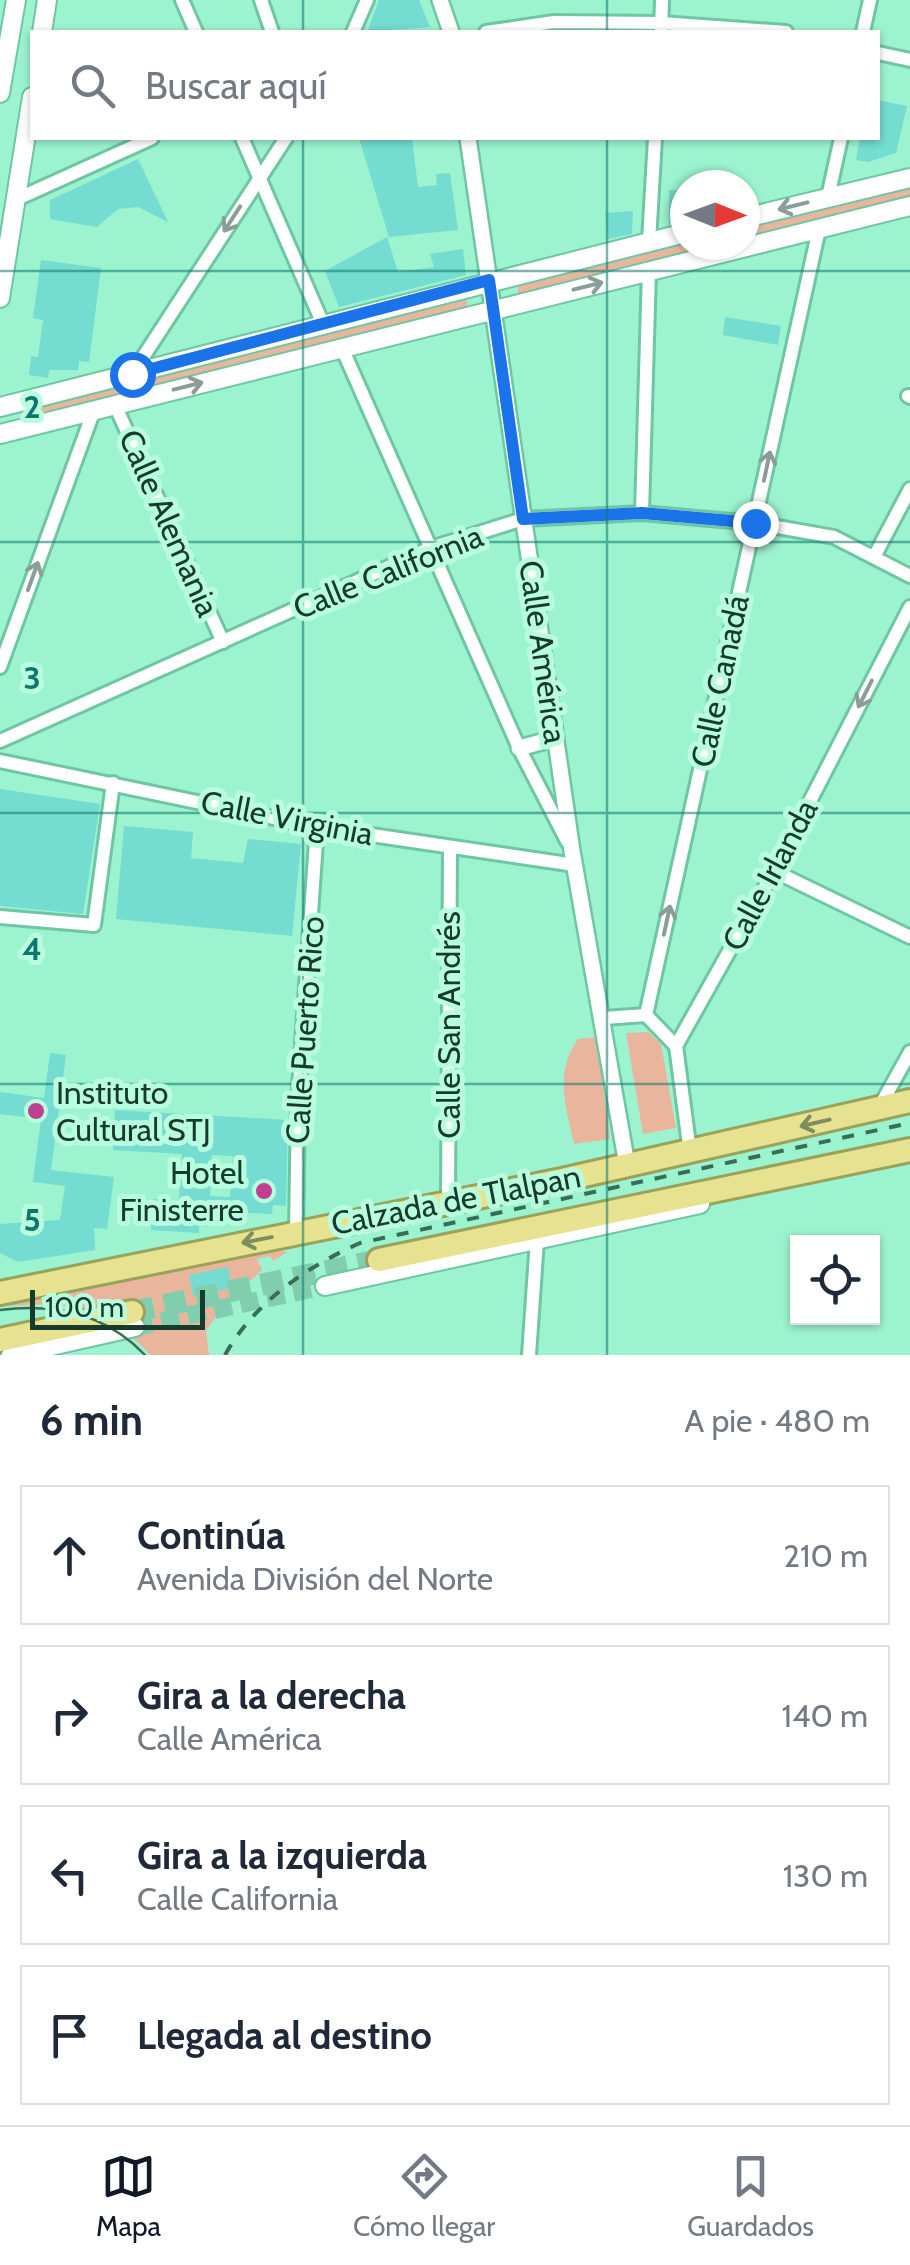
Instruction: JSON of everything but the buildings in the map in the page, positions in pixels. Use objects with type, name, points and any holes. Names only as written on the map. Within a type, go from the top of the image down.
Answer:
[{"type":"highway","name":"Calzada de Tlalpan","points":[[0,1293],[690,1152],[910,1102]]},
{"type":"highway","name":"Calzada de Tlalpan","points":[[379,1260],[910,1150]]},
{"type":"highway","points":[[0,1278],[28,1286]]},
{"type":"highway","points":[[0,1340],[134,1319]]},
{"type":"main road","points":[[0,92],[16,0]]},
{"type":"main road","points":[[42,30],[47,0]]},
{"type":"main road","points":[[0,298],[30,111]]},
{"type":"main road","points":[[760,214],[910,178]]},
{"type":"main road","points":[[0,434],[910,206]]},
{"type":"main road","points":[[0,407],[670,236]]},
{"type":"main road","name":"Calzada de Tlalpan","points":[[325,1286],[751,1192],[784,1176]]},
{"type":"main road","points":[[11,1355],[68,1342],[134,1319]]},
{"type":"main road","points":[[50,1355],[68,1342]]},
{"type":"street","points":[[182,0],[195,30]]},
{"type":"street","points":[[261,0],[271,30]]},
{"type":"street","points":[[354,30],[367,0]]},
{"type":"street","points":[[440,0],[451,30]]},
{"type":"street","points":[[451,0],[452,30]]},
{"type":"street","points":[[661,28],[662,0]]},
{"type":"street","points":[[863,30],[870,0]]},
{"type":"street","points":[[500,30],[554,22],[724,30]]},
{"type":"street","points":[[880,53],[910,60]]},
{"type":"street","points":[[17,199],[148,140]]},
{"type":"street","points":[[243,140],[324,324]]},
{"type":"street","points":[[132,374],[285,140]]},
{"type":"street","name":"Calle América","points":[[468,140],[574,858],[627,1165]]},
{"type":"street","points":[[650,241],[655,140]]},
{"type":"street","points":[[828,198],[841,140]]},
{"type":"street","name":"Calle Canadá","points":[[646,1015],[819,229]]},
{"type":"street","points":[[642,513],[649,270]]},
{"type":"street","points":[[342,348],[519,748],[574,858]]},
{"type":"street","name":"Calle Alemania","points":[[115,404],[222,642]]},
{"type":"street","points":[[0,667],[94,410]]},
{"type":"street","points":[[874,557],[910,489]]},
{"type":"street","name":"Calle California","points":[[0,741],[431,548],[523,519],[642,513],[755,523],[834,537],[910,576]]},
{"type":"street","name":"Calle Irlanda","points":[[676,1046],[774,871],[910,607]]},
{"type":"street","points":[[519,748],[556,738]]},
{"type":"street","name":"Calle Virginia","points":[[0,761],[318,826],[450,848],[574,858]]},
{"type":"street","points":[[0,918],[94,925],[113,783]]},
{"type":"street","name":"Calle Puerto Rico","points":[[296,1233],[298,1102],[318,826]]},
{"type":"street","name":"Calle San Andrés","points":[[448,1202],[450,848]]},
{"type":"street","points":[[774,871],[910,936]]},
{"type":"street","points":[[604,1018],[646,1015],[676,1046],[690,1152]]},
{"type":"street","points":[[879,1108],[910,1052]]},
{"type":"street","points":[[529,1355],[538,1240]]},
{"type":"shaded area","points":[[910,186],[910,198],[760,236],[760,222]]},
{"type":"shaded area","points":[[670,244],[670,259],[518,298],[518,280]]},
{"type":"shaded area","points":[[465,293],[468,308],[40,415],[42,403]]},
{"type":"shaded area","points":[[648,1032],[661,1044],[676,1128],[643,1134],[626,1033]]},
{"type":"shaded area","points":[[597,1037],[610,1139],[574,1144],[564,1090],[566,1064],[578,1039]]},
{"type":"shaded area","points":[[280,1250],[287,1252],[273,1261],[270,1256],[257,1259],[262,1270],[220,1310],[206,1331],[209,1355],[150,1355],[120,1329],[96,1316],[57,1304],[55,1297],[49,1298],[50,1304],[5,1306]]},
{"type":"tunnel","points":[[132,1312],[379,1260]]},
{"type":"tunnel","points":[[135,1327],[325,1286]]},
{"type":"tram line","points":[[0,1310],[40,1308],[78,1315],[114,1330],[145,1355]]},
{"type":"railway","points":[[225,1355],[266,1303],[301,1275],[360,1243],[910,1123]]},
{"type":"place","name":"Instituto Cultural STJ","points":[[36,1111]]},
{"type":"place","name":"Hotel Finisterre","points":[[264,1191]]},
{"type":"route","points":[[132,374],[489,280],[523,519],[642,513],[755,523]]}]
